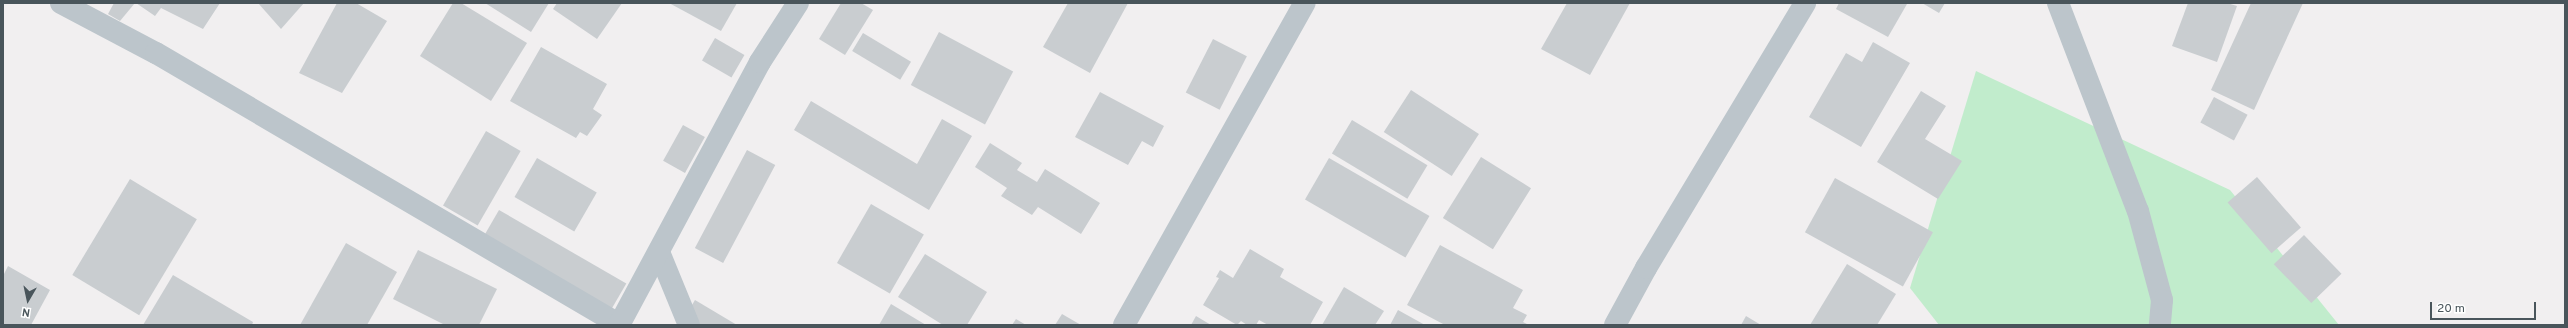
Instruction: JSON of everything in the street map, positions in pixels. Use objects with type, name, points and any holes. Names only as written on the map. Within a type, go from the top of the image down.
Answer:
[{"type":"street","points":[[61,3],[156,53],[620,325],[760,62],[798,3]]},
{"type":"street","points":[[1124,325],[1305,3]]},
{"type":"street","points":[[1615,325],[1646,268],[1805,3]]},
{"type":"street","points":[[2058,3],[2138,211],[2170,325]]},
{"type":"street","points":[[659,252],[689,325]]},
{"type":"street","points":[[2160,325],[2162,300]]},
{"type":"green space","points":[[1976,71],[2230,190],[2339,325],[1939,325],[1910,288]]},
{"type":"building","points":[[114,3],[135,3],[120,21],[108,14]]},
{"type":"building","points":[[136,3],[220,3],[203,29],[161,8],[155,16]]},
{"type":"building","points":[[258,3],[304,3],[281,29]]},
{"type":"building","points":[[337,3],[356,3],[387,21],[342,93],[299,73]]},
{"type":"building","points":[[453,3],[461,3],[527,43],[491,101],[420,56]]},
{"type":"building","points":[[485,3],[549,3],[531,32]]},
{"type":"building","points":[[557,3],[622,3],[597,39],[553,9]]},
{"type":"building","points":[[669,3],[737,3],[721,31]]},
{"type":"building","points":[[841,3],[861,3],[873,10],[845,55],[819,39]]},
{"type":"building","points":[[1068,3],[1128,3],[1090,73],[1043,47]]},
{"type":"building","points":[[1567,3],[1630,3],[1590,75],[1541,49]]},
{"type":"building","points":[[1839,3],[1907,4],[1888,37],[1836,9]]},
{"type":"building","points":[[1922,3],[1945,3],[1939,13]]},
{"type":"building","points":[[2188,3],[2227,3],[2237,6],[2217,62],[2172,46]]},
{"type":"building","points":[[2251,3],[2303,3],[2254,110],[2211,90]]},
{"type":"building","points":[[939,32],[1013,71],[985,124],[911,85]]},
{"type":"building","points":[[863,33],[911,62],[900,80],[852,51]]},
{"type":"building","points":[[715,38],[744,55],[731,78],[702,61]]},
{"type":"building","points":[[1213,39],[1247,56],[1220,110],[1186,92]]},
{"type":"building","points":[[1873,42],[1910,63],[1861,147],[1809,117],[1846,53],[1862,62]]},
{"type":"building","points":[[541,47],[607,84],[593,109],[602,115],[587,136],[580,132],[576,138],[510,101]]},
{"type":"building","points":[[1411,90],[1479,134],[1452,176],[1384,132]]},
{"type":"building","points":[[1921,91],[1946,106],[1925,139],[1962,161],[1938,199],[1877,162]]},
{"type":"building","points":[[1100,92],[1164,126],[1153,147],[1142,141],[1128,165],[1075,137]]},
{"type":"building","points":[[2214,97],[2248,115],[2234,140],[2200,123]]},
{"type":"building","points":[[811,101],[917,164],[942,119],[972,136],[929,210],[794,130]]},
{"type":"building","points":[[1352,120],[1427,165],[1407,199],[1332,153]]},
{"type":"building","points":[[683,125],[705,137],[685,173],[663,161]]},
{"type":"building","points":[[486,131],[521,151],[478,225],[443,205]]},
{"type":"building","points":[[990,143],[1022,163],[1017,170],[1037,182],[1045,169],[1100,203],[1081,234],[1038,207],[1032,215],[1001,196],[1007,188],[975,167]]},
{"type":"building","points":[[747,150],[775,165],[723,263],[695,248]]},
{"type":"building","points":[[1481,157],[1531,188],[1493,249],[1443,218]]},
{"type":"building","points":[[537,158],[597,192],[574,231],[514,197]]},
{"type":"building","points":[[1329,158],[1429,216],[1405,258],[1305,200]]},
{"type":"building","points":[[2257,177],[2301,228],[2272,253],[2228,203]]},
{"type":"building","points":[[1835,178],[1933,232],[1903,287],[1805,232]]},
{"type":"building","points":[[130,179],[197,219],[139,315],[72,275]]},
{"type":"building","points":[[871,204],[924,235],[890,293],[837,263]]},
{"type":"building","points":[[499,210],[626,284],[612,309],[484,235]]},
{"type":"building","points":[[2304,235],[2342,274],[2311,303],[2274,264]]},
{"type":"building","points":[[346,243],[397,272],[367,325],[300,325]]},
{"type":"building","points":[[1440,245],[1523,290],[1513,308],[1527,315],[1523,322],[1529,325],[1445,325],[1407,305]]},
{"type":"building","points":[[1250,249],[1284,269],[1280,277],[1323,302],[1310,325],[1268,325],[1259,320],[1256,325],[1247,325],[1241,321],[1237,325],[1203,305],[1219,278],[1216,277],[1220,270],[1233,278]]},
{"type":"building","points":[[418,250],[497,289],[479,325],[445,325],[393,299]]},
{"type":"building","points":[[925,254],[987,292],[967,325],[943,325],[898,297]]},
{"type":"building","points":[[1847,264],[1896,294],[1877,325],[1810,325]]},
{"type":"building","points":[[8,266],[50,290],[31,325],[3,325],[3,276]]},
{"type":"building","points":[[173,275],[253,322],[252,325],[143,325]]},
{"type":"building","points":[[1344,287],[1384,311],[1375,325],[1322,325]]},
{"type":"building","points":[[695,300],[737,325],[680,325]]},
{"type":"building","points":[[891,304],[926,325],[879,325]]},
{"type":"building","points":[[1398,310],[1425,325],[1390,325]]},
{"type":"building","points":[[1062,314],[1081,325],[1055,325]]},
{"type":"building","points":[[1196,316],[1211,325],[1191,325]]},
{"type":"building","points":[[1746,316],[1761,325],[1741,325]]},
{"type":"building","points":[[1016,319],[1026,325],[1012,325]]}]
